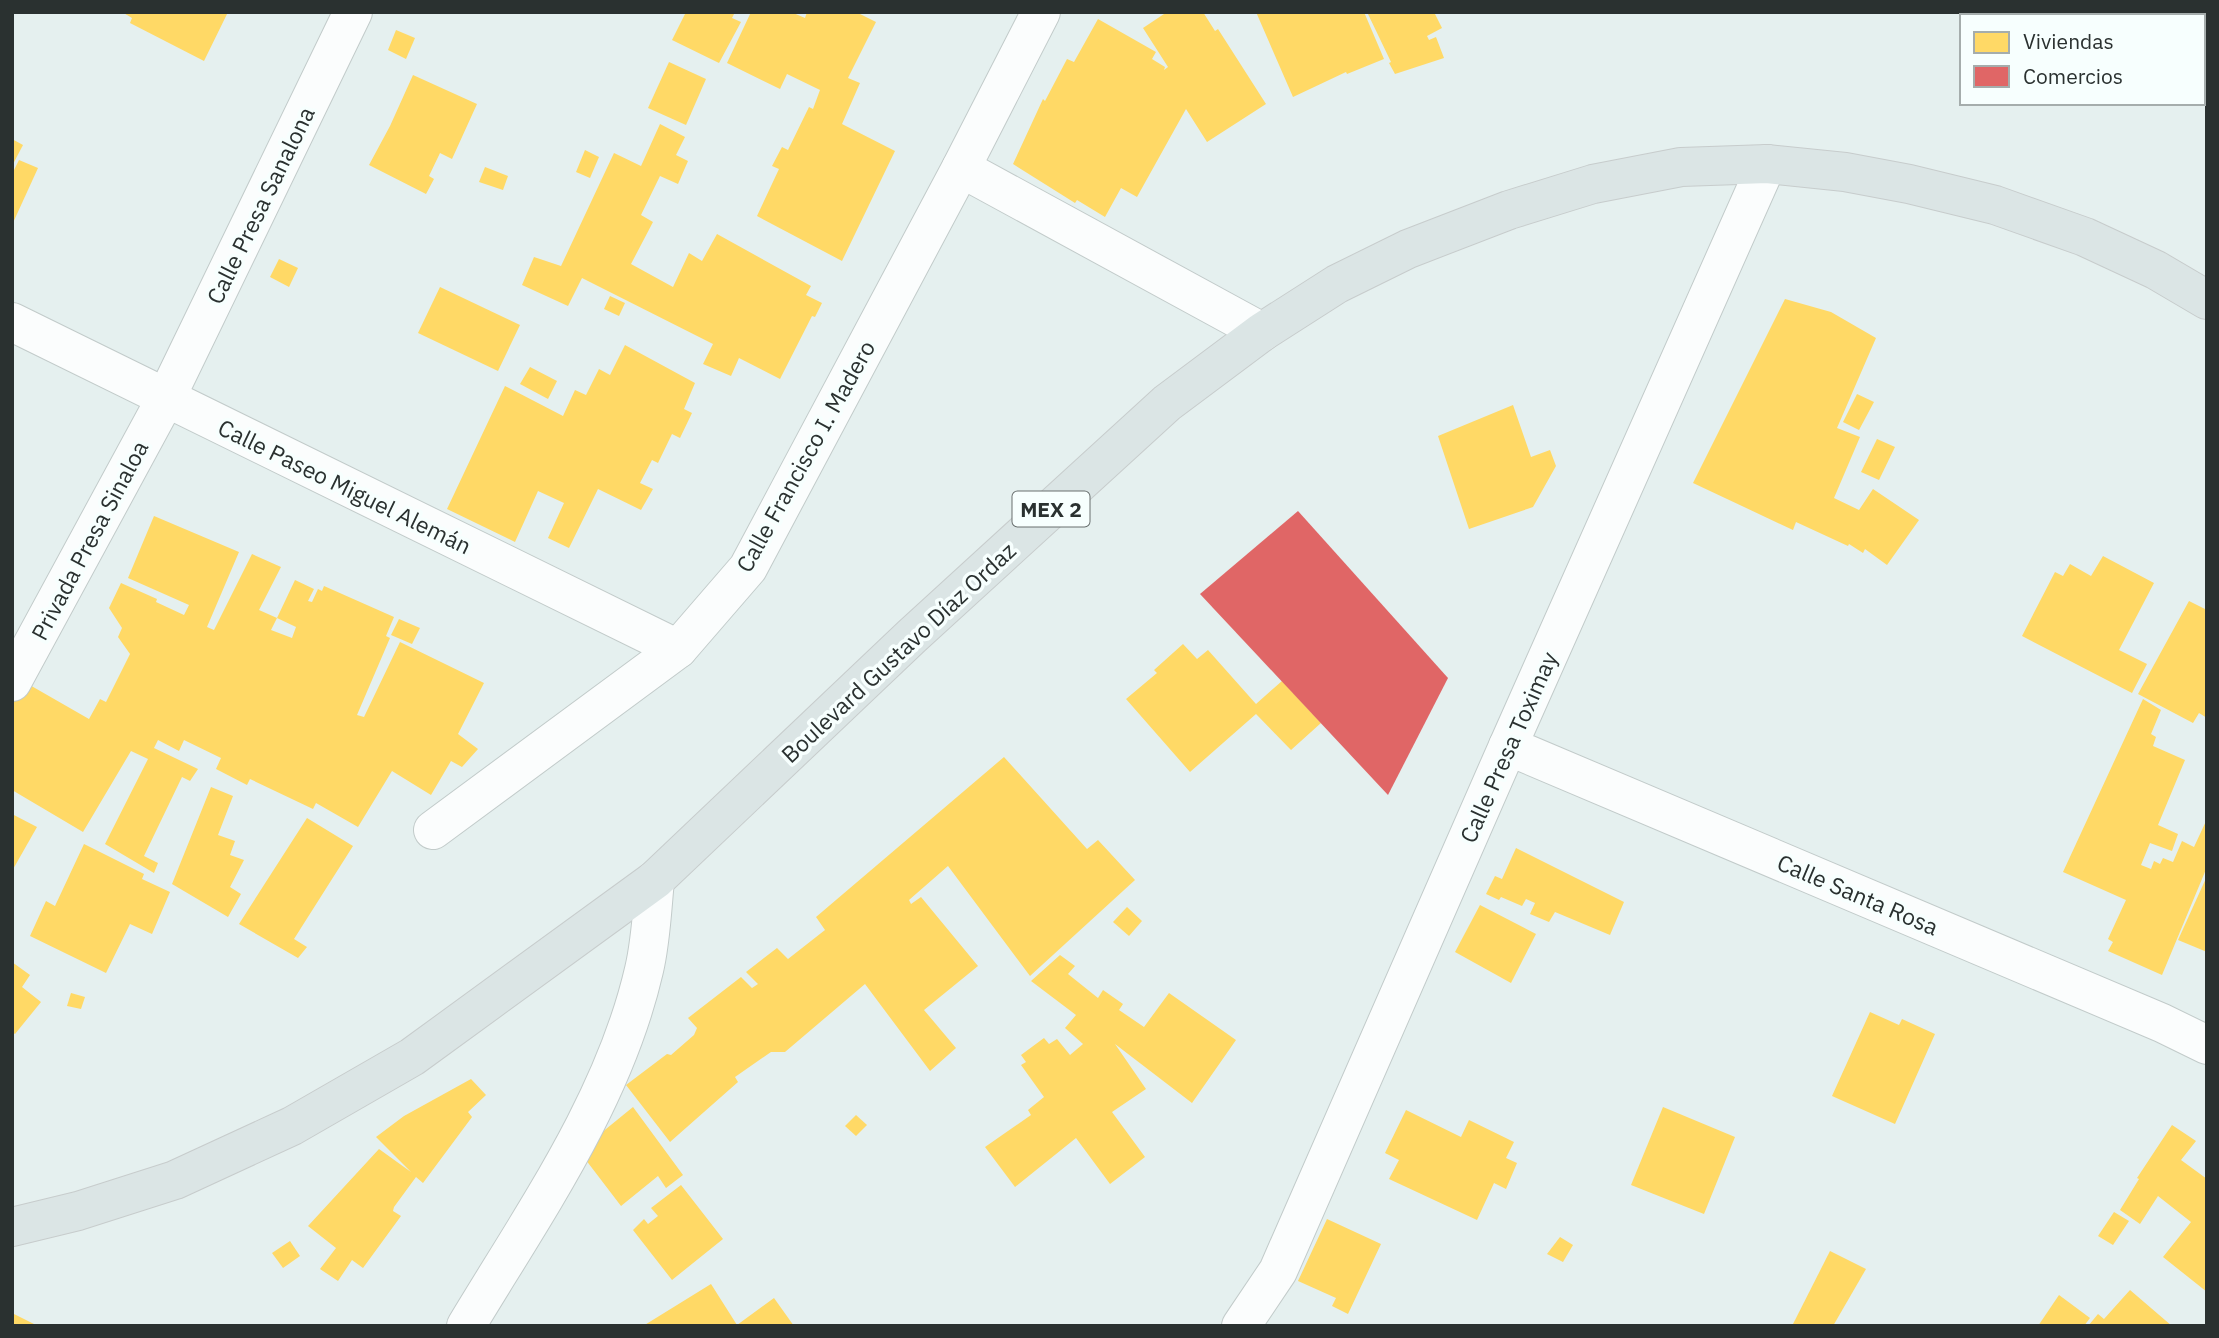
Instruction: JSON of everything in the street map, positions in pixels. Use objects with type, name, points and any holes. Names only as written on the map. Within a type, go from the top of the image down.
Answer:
[{"type":"main road","name":"Boulevard Gustavo Díaz Ordaz","points":[[12,1227],[78,1211],[175,1180],[292,1126],[411,1057],[655,880],[912,636],[1157,412],[1262,332],[1337,284],[1408,249],[1508,210],[1593,184],[1681,167],[1767,164],[1845,172],[1995,205],[2085,237],[2156,270],[2207,300]]},
{"type":"street","name":"Calle Presa Sanalona","points":[[166,398],[353,12]]},
{"type":"street","name":"Calle Francisco I. Madero","points":[[433,830],[678,649],[748,568],[1041,12]]},
{"type":"street","name":"Calle Presa Toximay","points":[[1241,1326],[1278,1272],[1767,164]]},
{"type":"street","points":[[961,168],[1262,332]]},
{"type":"street","name":"Calle Paseo Miguel Alemán","points":[[12,322],[678,649]]},
{"type":"street","name":"Privada Presa Sinaloa","points":[[12,682],[166,398]]},
{"type":"street","name":"Calle Santa Rosa","points":[[1508,746],[2162,1023],[2207,1045]]},
{"type":"street","points":[[466,1326],[590,1118],[623,1038],[645,969],[655,880]]},
{"type":"building: Viviendas","points":[[122,12],[228,12],[204,61],[130,23],[132,18]]},
{"type":"building: Viviendas","points":[[686,12],[735,12],[732,18],[741,22],[719,63],[672,40]]},
{"type":"building: Viviendas","points":[[751,12],[791,12],[805,18],[807,12],[856,12],[876,22],[848,78],[860,83],[842,124],[895,151],[842,261],[757,216],[779,169],[772,166],[782,147],[788,150],[809,107],[813,109],[820,90],[787,74],[780,89],[727,63]]},
{"type":"building: Viviendas","points":[[1167,12],[1203,12],[1215,31],[1218,29],[1266,104],[1207,142],[1186,109],[1137,197],[1121,188],[1105,217],[1077,200],[1075,203],[1013,164],[1043,99],[1045,101],[1067,59],[1074,62],[1098,19],[1156,52],[1152,59],[1165,67],[1164,70],[1168,67],[1143,28]]},
{"type":"building: Viviendas","points":[[1256,12],[1364,12],[1384,59],[1347,74],[1346,72],[1293,97]]},
{"type":"building: Viviendas","points":[[1367,12],[1434,12],[1442,28],[1427,36],[1429,40],[1436,37],[1444,58],[1395,74]]},
{"type":"building: Viviendas","points":[[2159,12],[2162,14],[2121,14]]},
{"type":"building: Viviendas","points":[[2161,12],[2207,12],[2207,39],[2205,14]]},
{"type":"building: Viviendas","points":[[396,30],[415,38],[406,59],[388,50]]},
{"type":"building: Viviendas","points":[[669,62],[706,79],[686,125],[648,108]]},
{"type":"building: Viviendas","points":[[413,75],[477,104],[452,159],[440,153],[429,176],[434,179],[426,194],[369,165]]},
{"type":"building: Viviendas","points":[[660,124],[685,137],[676,155],[688,161],[678,184],[660,176],[641,215],[653,222],[631,264],[673,287],[689,253],[702,261],[717,234],[811,286],[806,295],[822,303],[815,317],[812,316],[780,379],[739,358],[731,376],[703,364],[713,344],[582,278],[568,306],[522,285],[534,257],[561,266],[614,153],[641,166]]},
{"type":"building: Viviendas","points":[[12,139],[23,145],[12,166]]},
{"type":"building: Viviendas","points":[[585,150],[599,157],[590,178],[576,172]]},
{"type":"building: Viviendas","points":[[19,160],[38,168],[12,225],[12,174]]},
{"type":"building: Viviendas","points":[[485,167],[508,176],[503,190],[479,182]]},
{"type":"building: Viviendas","points":[[279,259],[298,268],[289,287],[270,277]]},
{"type":"building: Viviendas","points":[[440,287],[520,325],[498,371],[418,333]]},
{"type":"building: Viviendas","points":[[610,296],[625,303],[619,316],[604,309]]},
{"type":"building: Viviendas","points":[[1785,299],[1831,312],[1876,338],[1837,428],[1860,437],[1834,498],[1859,510],[1873,489],[1919,520],[1887,565],[1865,549],[1863,553],[1849,544],[1848,546],[1796,522],[1793,530],[1693,483]]},
{"type":"building: Viviendas","points":[[625,345],[695,383],[684,409],[692,413],[680,438],[672,434],[658,463],[652,460],[640,483],[653,489],[641,510],[598,489],[569,548],[548,538],[564,503],[538,491],[515,542],[447,509],[505,386],[563,416],[575,390],[586,395],[599,369],[610,375]]},
{"type":"building: Viviendas","points":[[530,367],[557,381],[548,399],[520,384]]},
{"type":"building: Viviendas","points":[[1857,394],[1874,402],[1859,430],[1843,422]]},
{"type":"building: Viviendas","points":[[1513,405],[1531,457],[1550,450],[1556,466],[1533,507],[1469,529],[1438,436]]},
{"type":"building: Viviendas","points":[[1877,439],[1895,447],[1879,480],[1861,472]]},
{"type":"building: Viviendas","points":[[154,516],[239,552],[207,627],[214,630],[252,554],[281,567],[259,610],[277,618],[295,580],[314,589],[308,601],[312,602],[318,589],[322,591],[324,586],[394,617],[386,636],[390,638],[357,715],[364,717],[400,642],[484,683],[458,734],[478,749],[462,767],[451,761],[431,795],[392,771],[358,827],[316,803],[313,809],[250,779],[247,785],[216,769],[221,758],[184,740],[179,751],[158,740],[154,748],[198,769],[190,781],[182,777],[144,856],[158,863],[154,873],[105,844],[148,759],[131,751],[83,832],[12,790],[12,695],[21,680],[89,719],[100,699],[106,702],[130,654],[118,637],[122,628],[109,608],[121,583],[184,615],[189,605],[128,578]],"holes":[[[277,618],[296,627],[292,638],[271,630]]]},
{"type":"building: Viviendas","points":[[2103,556],[2154,583],[2119,650],[2147,664],[2132,693],[2022,636],[2055,572],[2063,576],[2070,564],[2091,576]]},
{"type":"building: Viviendas","points":[[2189,601],[2207,610],[2207,718],[2199,713],[2193,723],[2138,694]]},
{"type":"building: Viviendas","points":[[399,619],[420,628],[412,644],[391,635]]},
{"type":"building: Viviendas","points":[[1183,644],[1197,659],[1208,650],[1256,704],[1282,681],[1321,723],[1291,750],[1256,714],[1190,772],[1126,699],[1157,673],[1154,670]]},
{"type":"building: Viviendas","points":[[2143,699],[2161,710],[2151,734],[2156,737],[2153,746],[2185,760],[2158,825],[2178,834],[2172,851],[2150,843],[2141,865],[2151,869],[2154,861],[2160,864],[2163,858],[2173,862],[2182,841],[2194,847],[2207,819],[2207,867],[2162,975],[2108,951],[2113,942],[2108,939],[2126,900],[2063,872]]},
{"type":"building: Viviendas","points":[[1004,757],[1087,849],[1098,840],[1135,880],[1030,976],[948,866],[909,900],[911,904],[921,897],[978,966],[924,1010],[956,1048],[930,1071],[865,984],[785,1052],[771,1052],[735,1077],[738,1082],[670,1142],[626,1085],[667,1054],[671,1055],[694,1035],[697,1028],[688,1018],[741,977],[752,988],[758,984],[746,972],[777,948],[788,959],[825,930],[816,917]]},
{"type":"building: Viviendas","points":[[211,787],[233,796],[218,835],[235,841],[230,855],[244,860],[230,887],[241,894],[228,917],[172,884]]},
{"type":"building: Viviendas","points":[[12,814],[37,827],[12,871]]},
{"type":"building: Viviendas","points":[[307,818],[353,846],[294,939],[307,947],[298,958],[239,924]]},
{"type":"building: Viviendas","points":[[84,844],[144,874],[142,879],[170,892],[152,934],[130,924],[106,973],[30,936],[46,901],[55,906]]},
{"type":"building: Viviendas","points":[[1516,848],[1624,902],[1610,935],[1555,912],[1549,922],[1530,914],[1535,903],[1526,899],[1522,906],[1486,894],[1495,876],[1502,879]]},
{"type":"building: Viviendas","points":[[2207,876],[2207,952],[2178,940]]},
{"type":"building: Viviendas","points":[[1480,905],[1536,934],[1511,983],[1455,952]]},
{"type":"building: Viviendas","points":[[1127,907],[1142,921],[1129,936],[1113,922]]},
{"type":"building: Viviendas","points":[[1060,955],[1075,966],[1068,974],[1098,998],[1103,990],[1123,1004],[1119,1010],[1144,1027],[1169,993],[1236,1040],[1192,1103],[1115,1044],[1146,1089],[1112,1112],[1145,1157],[1110,1184],[1076,1138],[1015,1187],[985,1147],[1031,1115],[1028,1110],[1044,1097],[1021,1065],[1026,1062],[1021,1055],[1044,1038],[1049,1044],[1057,1039],[1070,1055],[1083,1044],[1065,1028],[1076,1015],[1031,981]]},
{"type":"building: Viviendas","points":[[12,962],[30,975],[22,987],[41,1002],[15,1034],[12,1032]]},
{"type":"building: Viviendas","points":[[71,993],[85,997],[81,1009],[67,1006]]},
{"type":"building: Viviendas","points":[[1870,1012],[1899,1025],[1902,1019],[1935,1034],[1895,1124],[1832,1096]]},
{"type":"building: Viviendas","points":[[471,1079],[486,1095],[468,1112],[472,1117],[423,1183],[416,1177],[394,1207],[393,1211],[401,1216],[363,1268],[352,1260],[338,1281],[320,1269],[336,1248],[308,1226],[379,1149],[411,1172],[376,1137],[404,1116]]},
{"type":"building: Viviendas","points":[[633,1107],[683,1175],[666,1188],[658,1176],[621,1206],[579,1151]]},
{"type":"building: Viviendas","points":[[1663,1107],[1735,1137],[1704,1214],[1631,1185]]},
{"type":"building: Viviendas","points":[[1406,1110],[1461,1137],[1469,1120],[1514,1142],[1506,1158],[1517,1163],[1506,1189],[1494,1183],[1477,1220],[1389,1179],[1399,1160],[1385,1153]]},
{"type":"building: Viviendas","points":[[856,1115],[867,1125],[856,1136],[845,1126]]},
{"type":"building: Viviendas","points":[[2172,1125],[2196,1141],[2181,1160],[2207,1179],[2207,1292],[2163,1257],[2191,1222],[2158,1196],[2140,1224],[2120,1210],[2139,1179],[2137,1178]]},
{"type":"building: Viviendas","points":[[681,1185],[723,1239],[672,1280],[633,1230],[644,1219],[648,1224],[658,1216],[651,1208]]},
{"type":"building: Viviendas","points":[[2114,1212],[2129,1221],[2113,1245],[2098,1236]]},
{"type":"building: Viviendas","points":[[1327,1219],[1381,1244],[1348,1314],[1332,1306],[1336,1298],[1298,1281]]},
{"type":"building: Viviendas","points":[[1560,1237],[1573,1245],[1563,1262],[1547,1254]]},
{"type":"building: Viviendas","points":[[290,1241],[300,1256],[283,1268],[272,1253]]},
{"type":"building: Viviendas","points":[[1830,1251],[1866,1269],[1833,1326],[1792,1326]]},
{"type":"building: Viviendas","points":[[711,1284],[737,1325],[774,1298],[794,1326],[643,1326]]},
{"type":"building: Viviendas","points":[[2130,1290],[2172,1326],[2088,1326],[2098,1314],[2104,1319]]},
{"type":"building: Viviendas","points":[[2059,1295],[2090,1318],[2084,1326],[2038,1326]]},
{"type":"building: Viviendas","points":[[12,1313],[38,1326],[12,1326]]},
{"type":"building: Comercios","points":[[1298,511],[1448,678],[1388,795],[1200,594]]}]
